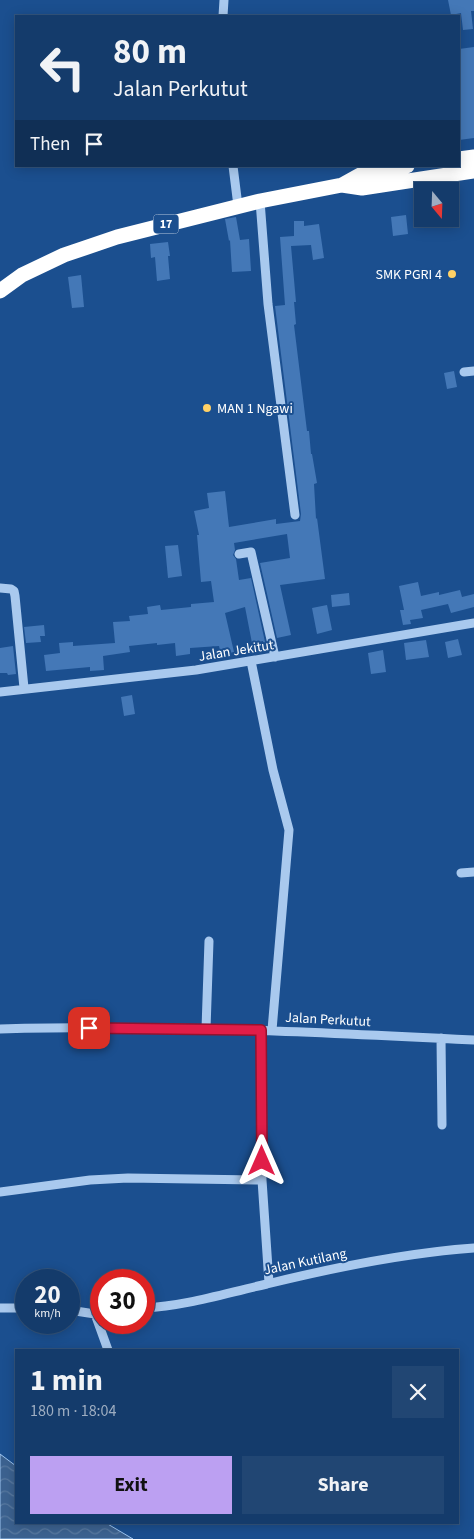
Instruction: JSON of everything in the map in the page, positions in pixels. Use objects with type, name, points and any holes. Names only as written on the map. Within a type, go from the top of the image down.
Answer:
[{"type":"highway","points":[[460,159],[474,157]]},
{"type":"highway","name":"17","points":[[0,290],[22,275],[64,254],[117,237],[238,206],[342,185],[360,175],[402,167]]},
{"type":"highway","name":"17","points":[[342,185],[362,188],[474,171]]},
{"type":"street","points":[[223,15],[224,0]]},
{"type":"street","points":[[233,167],[238,206]]},
{"type":"street","points":[[260,201],[268,304],[296,515]]},
{"type":"street","points":[[0,280],[22,275]]},
{"type":"street","points":[[239,554],[251,552],[275,657]]},
{"type":"street","points":[[0,588],[11,589],[16,596],[24,688]]},
{"type":"street","name":"Jalan Jekitut","points":[[0,692],[196,670],[474,623]]},
{"type":"street","points":[[251,661],[289,830],[272,1030]]},
{"type":"street","points":[[461,873],[474,872]]},
{"type":"street","points":[[206,1029],[209,941]]},
{"type":"street","name":"Jalan Perkutut","points":[[0,1029],[272,1030],[474,1040]]},
{"type":"street","points":[[261,1030],[262,1180],[269,1283]]},
{"type":"street","points":[[442,1038],[442,1125]]},
{"type":"street","points":[[0,1192],[90,1180],[128,1178],[262,1180]]},
{"type":"street","name":"Jalan Kutilang","points":[[155,1307],[179,1305],[394,1256],[437,1250],[474,1248]]},
{"type":"street","points":[[0,1308],[15,1308]]},
{"type":"street","points":[[104,1334],[108,1349]]},
{"type":"water","points":[[0,1454],[15,1465],[15,1524],[108,1524],[133,1539],[0,1539]]},
{"type":"building","points":[[448,0],[474,0],[474,11],[471,11],[473,29],[463,30],[461,13],[451,15]]},
{"type":"building","points":[[474,47],[474,138],[460,140],[460,49]]},
{"type":"building","points":[[406,215],[408,234],[393,236],[391,217]]},
{"type":"building","points":[[236,217],[240,240],[249,239],[251,271],[232,272],[230,240],[225,219]]},
{"type":"building","points":[[294,221],[304,221],[304,226],[319,224],[324,258],[313,260],[311,245],[291,246],[296,302],[294,302],[296,324],[294,325],[307,431],[309,431],[311,454],[317,483],[314,484],[316,519],[325,579],[280,585],[291,635],[277,638],[260,563],[290,558],[287,534],[234,543],[235,550],[233,555],[236,559],[239,580],[251,578],[267,651],[265,651],[263,641],[252,643],[245,607],[225,613],[234,652],[221,655],[219,646],[190,648],[190,654],[176,656],[175,643],[157,645],[157,643],[129,646],[130,652],[103,656],[104,670],[90,671],[90,667],[46,671],[44,655],[60,653],[59,643],[73,642],[73,646],[115,643],[113,622],[130,621],[129,616],[148,614],[147,607],[160,605],[161,610],[191,607],[191,604],[214,602],[211,581],[201,582],[197,535],[199,535],[194,511],[209,508],[207,493],[225,491],[229,527],[276,519],[276,524],[300,521],[301,514],[275,306],[285,305],[280,237],[294,236]]},
{"type":"building","points":[[168,242],[170,279],[157,281],[155,257],[151,258],[150,244]]},
{"type":"building","points":[[81,275],[84,307],[72,308],[68,277]]},
{"type":"building","points":[[454,371],[457,387],[447,389],[444,373]]},
{"type":"building","points":[[178,545],[182,576],[168,578],[165,546]]},
{"type":"building","points":[[418,582],[421,596],[439,592],[439,595],[460,590],[462,597],[474,594],[474,607],[451,613],[448,604],[421,610],[423,618],[410,620],[411,624],[403,625],[400,610],[404,610],[399,586]]},
{"type":"building","points":[[349,593],[350,605],[332,607],[331,595]]},
{"type":"building","points":[[327,605],[332,630],[317,634],[312,608]]},
{"type":"building","points":[[44,625],[45,636],[40,636],[41,642],[26,643],[24,627]]},
{"type":"building","points":[[458,639],[462,655],[448,658],[445,642]]},
{"type":"building","points":[[426,640],[429,657],[406,660],[404,643]]},
{"type":"building","points":[[13,646],[16,674],[0,673],[0,648]]},
{"type":"building","points":[[383,650],[386,672],[371,674],[368,653]]},
{"type":"building","points":[[132,695],[135,714],[124,716],[121,697]]},
{"type":"place","name":"SMK PGRI 4","points":[[452,274]]},
{"type":"place","name":"MAN 1 Ngawi","points":[[207,408]]},
{"type":"route","points":[[89,1028],[261,1030],[262,1161]]}]
